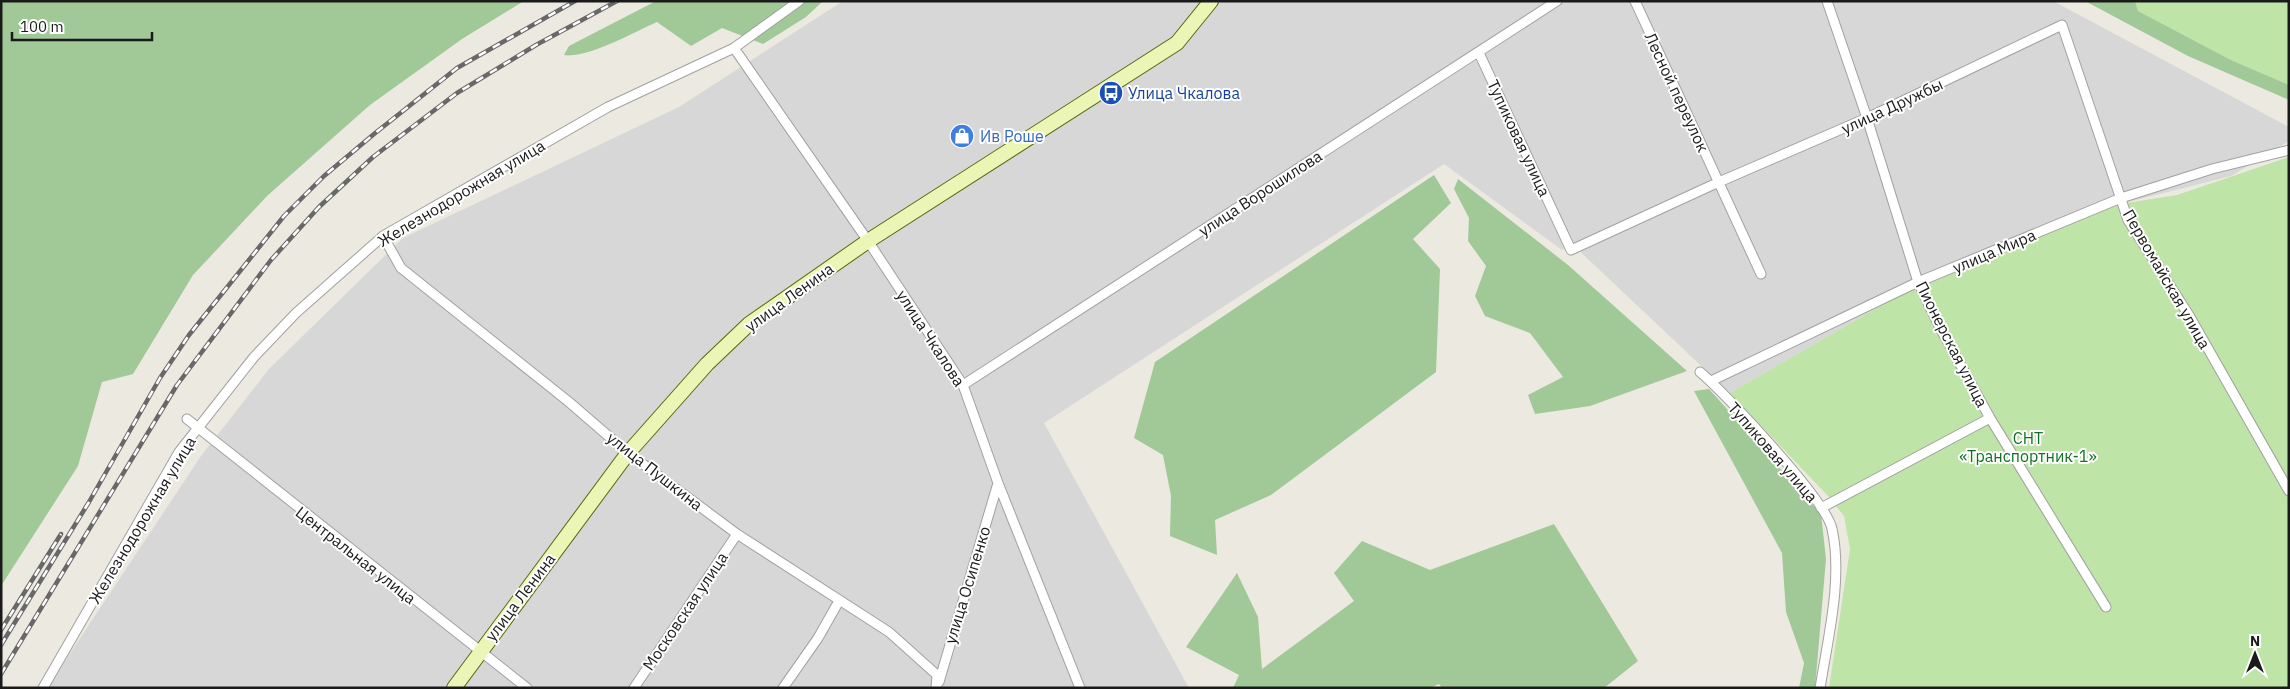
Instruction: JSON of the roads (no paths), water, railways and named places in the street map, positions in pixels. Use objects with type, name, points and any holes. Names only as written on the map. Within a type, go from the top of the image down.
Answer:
[{"type":"street","name":"Железнодорожная улица","points":[[43,688],[180,452],[266,344],[296,313],[383,236],[608,107],[734,48],[799,1]]},
{"type":"street","name":"улица Ленина","points":[[454,688],[628,453],[707,364],[749,324],[868,241],[1177,43],[1211,1]]},
{"type":"street","name":"улица Ворошилова","points":[[963,385],[1271,185],[1479,53],[1556,1]]},
{"type":"street","name":"Лесной переулок","points":[[1635,1],[1761,274]]},
{"type":"street","name":"Пионерская улица","points":[[1827,1],[1867,118],[1918,282],[1939,326],[1990,418],[2106,607]]},
{"type":"street","name":"улица Дружбы","points":[[1571,250],[1719,182],[1867,118],[2062,26]]},
{"type":"street","name":"Первомайская улица","points":[[2062,26],[2128,220],[2190,317],[2289,491]]},
{"type":"street","name":"улица Чкалова","points":[[734,48],[868,241],[963,385],[998,483],[1080,688]]},
{"type":"street","name":"Тупиковая улица","points":[[1479,53],[1571,250]]},
{"type":"street","name":"улица Мира","points":[[1711,381],[1918,282],[2121,198],[2212,169],[2289,150]]},
{"type":"street","name":"улица Пушкина","points":[[383,236],[401,268],[569,402],[628,453],[737,534],[902,642],[937,675],[937,688]]},
{"type":"street","name":"Тупиковая улица","points":[[1700,372],[1711,381],[1797,476],[1832,526],[1836,574],[1820,688]]},
{"type":"street","points":[[1821,508],[1990,418]]},
{"type":"street","name":"Центральная улица","points":[[186,419],[527,688]]},
{"type":"street","name":"улица Осипенко","points":[[937,688],[998,483]]},
{"type":"street","name":"Московская улица","points":[[634,688],[737,534]]},
{"type":"street","points":[[783,688],[818,638],[839,601]]},
{"type":"railway","points":[[1,645],[89,502],[160,378],[189,335],[284,216],[324,176],[457,68],[575,1]]},
{"type":"railway","points":[[1,674],[177,385],[271,260],[319,207],[373,157],[457,93],[536,45],[617,1]]},
{"type":"railway","points":[[1,630],[61,534]]},
{"type":"place","name":"Улица Чкалова","points":[[1111,93]]},
{"type":"place","name":"Ив Роше","points":[[962,136]]},
{"type":"park label","name":"СНТ «Транспортник-1»","points":[[2028,447]]}]
